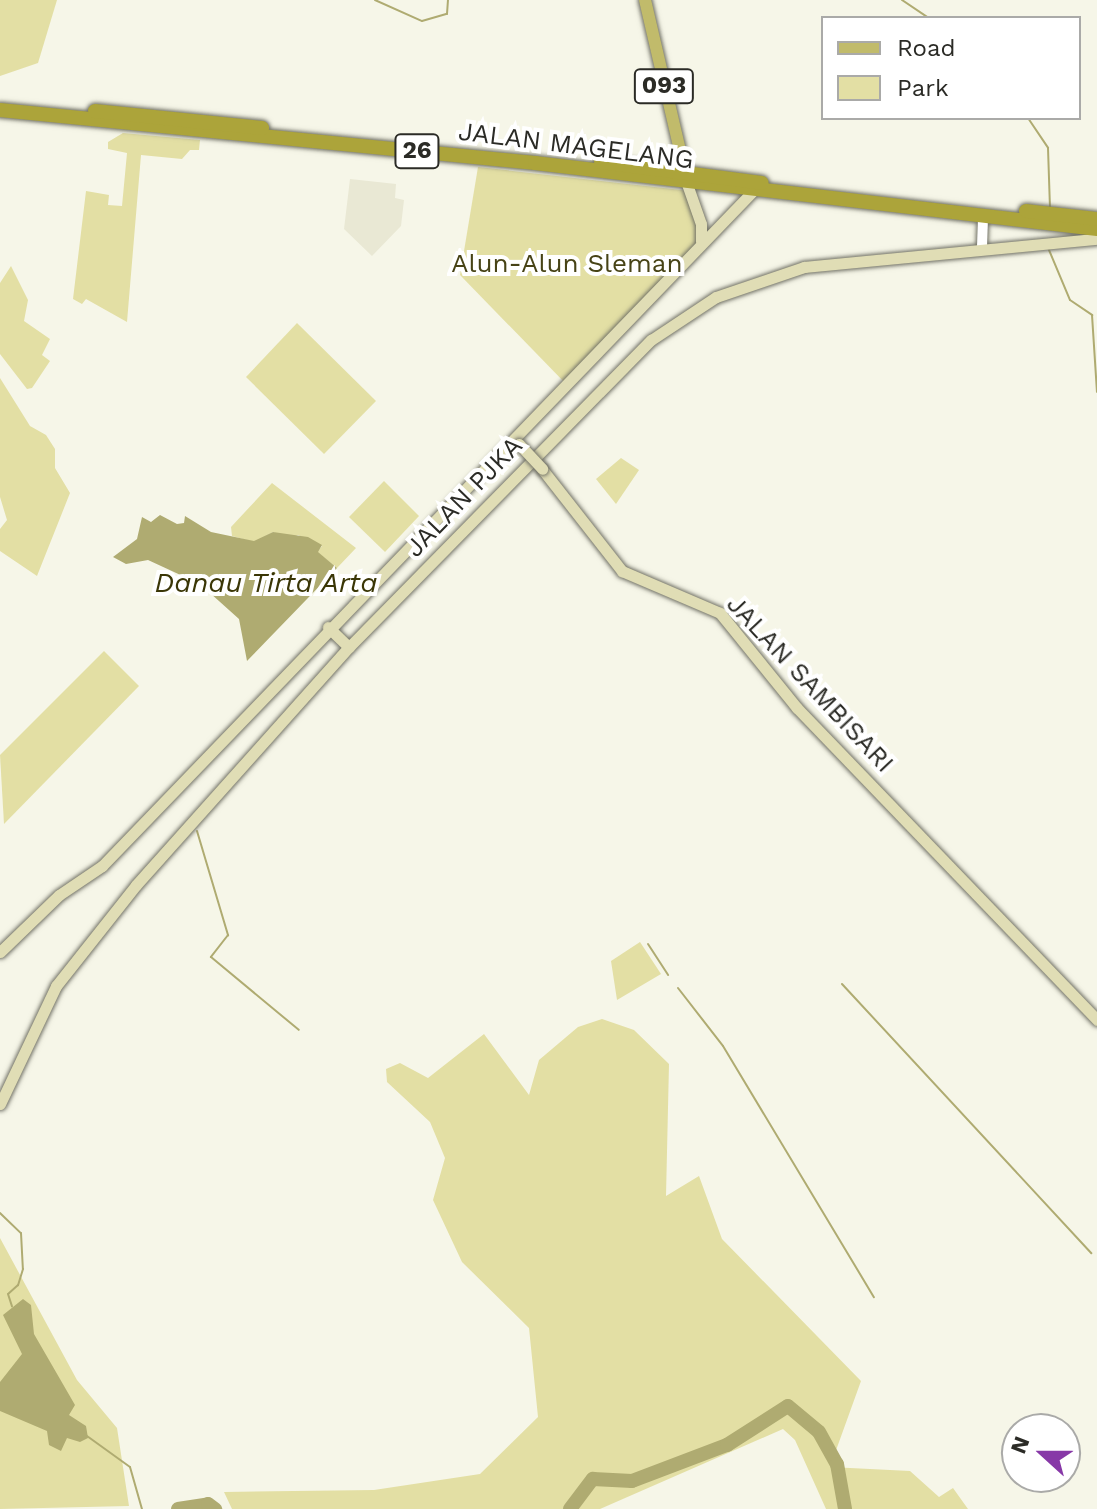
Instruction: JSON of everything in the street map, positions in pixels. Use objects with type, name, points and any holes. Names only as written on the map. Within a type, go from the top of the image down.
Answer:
[{"type":"highway","name":"JALAN MAGELANG","points":[[0,101],[146,121]]},
{"type":"highway","name":"JALAN MAGELANG","points":[[0,110],[146,121],[686,178],[1069,221],[1097,229]]},
{"type":"highway","name":"JALAN MAGELANG","points":[[686,178],[752,192],[983,217],[1026,216]]},
{"type":"highway","name":"JALAN MAGELANG","points":[[1069,221],[1097,219]]},
{"type":"main road","name":"093","points":[[645,0],[686,178]]},
{"type":"main road","points":[[686,178],[701,224],[701,241]]},
{"type":"main road","points":[[0,952],[59,895],[102,866],[328,627],[515,441],[701,241],[752,192]]},
{"type":"main road","name":"JALAN PJKA","points":[[0,1104],[51,995],[92,937],[349,647],[629,360],[693,310],[740,286],[804,267],[982,247],[1097,239]]},
{"type":"main road","name":"JALAN SAMBISARI","points":[[515,441],[542,469],[622,571],[720,613],[797,708],[1097,1020]]},
{"type":"main road","points":[[328,627],[349,647]]},
{"type":"street","points":[[982,247],[983,217]]},
{"type":"shaded area","points":[[350,179],[396,184],[395,198],[404,200],[401,226],[372,256],[344,229]]},
{"type":"green space","points":[[0,0],[57,0],[38,63],[0,76]]},
{"type":"green space","points":[[123,133],[200,140],[199,150],[190,150],[182,159],[141,155],[127,322],[86,299],[82,304],[73,299],[86,191],[109,195],[108,205],[122,206],[127,153],[108,149],[108,142]]},
{"type":"green space","name":"Alun-Alun Sleman","points":[[478,167],[690,191],[701,241],[567,385],[460,275]]},
{"type":"green space","points":[[11,266],[28,300],[24,321],[50,339],[42,355],[50,361],[32,388],[27,389],[0,354],[0,283]]},
{"type":"green space","points":[[297,323],[376,401],[324,454],[246,377]]},
{"type":"green space","points":[[0,378],[30,426],[46,435],[55,449],[55,468],[70,493],[37,576],[0,551],[0,529],[7,520],[0,497]]},
{"type":"green space","points":[[621,458],[639,470],[616,504],[596,479]]},
{"type":"green space","points":[[384,481],[419,516],[385,552],[349,517]]},
{"type":"green space","points":[[272,483],[356,548],[337,568],[317,552],[322,546],[298,535],[289,539],[273,532],[254,542],[232,536],[231,527]]},
{"type":"green space","points":[[104,651],[139,686],[4,824],[0,755]]},
{"type":"green space","points":[[640,942],[661,974],[617,1000],[611,961]]},
{"type":"green space","points":[[602,1019],[634,1030],[669,1064],[666,1196],[699,1176],[722,1239],[861,1381],[830,1467],[910,1471],[939,1497],[953,1488],[968,1509],[826,1509],[795,1440],[783,1429],[600,1509],[232,1509],[224,1492],[374,1490],[480,1474],[538,1417],[529,1328],[462,1262],[433,1200],[445,1158],[430,1122],[387,1082],[386,1069],[400,1063],[428,1078],[484,1034],[529,1095],[539,1060],[578,1027]]},
{"type":"green space","points":[[0,1238],[77,1380],[117,1428],[129,1506],[0,1509]]},
{"type":"water","name":"Danau Tirta Arta","points":[[160,515],[177,524],[184,523],[185,516],[211,532],[254,541],[273,532],[308,537],[322,545],[318,552],[337,568],[247,661],[239,619],[200,584],[148,560],[126,564],[113,557],[137,539],[142,517],[151,522]]},
{"type":"water","points":[[23,1299],[31,1305],[34,1334],[75,1405],[69,1415],[86,1426],[88,1438],[80,1442],[67,1438],[61,1451],[49,1445],[47,1431],[0,1411],[0,1382],[22,1354],[3,1315]]},
{"type":"waterway","points":[[375,0],[422,21],[447,14],[448,0]]},
{"type":"waterway","points":[[902,0],[926,16]]},
{"type":"waterway","points":[[1029,120],[1048,148],[1050,207]]},
{"type":"waterway","points":[[1049,250],[1070,300],[1092,315],[1097,392]]},
{"type":"waterway","points":[[197,831],[228,935],[211,957],[299,1030]]},
{"type":"waterway","points":[[648,944],[668,975]]},
{"type":"waterway","points":[[842,984],[1091,1253]]},
{"type":"waterway","points":[[678,988],[723,1046],[874,1297]]},
{"type":"waterway","points":[[0,1213],[21,1233],[23,1269],[18,1285],[8,1294],[12,1306]]},
{"type":"waterway","points":[[570,1509],[593,1479],[632,1481],[727,1445],[788,1406],[819,1432],[837,1464],[845,1509]]},
{"type":"waterway","points":[[87,1436],[130,1467],[142,1509]]},
{"type":"waterway","points":[[178,1509],[208,1504],[215,1509]]}]
